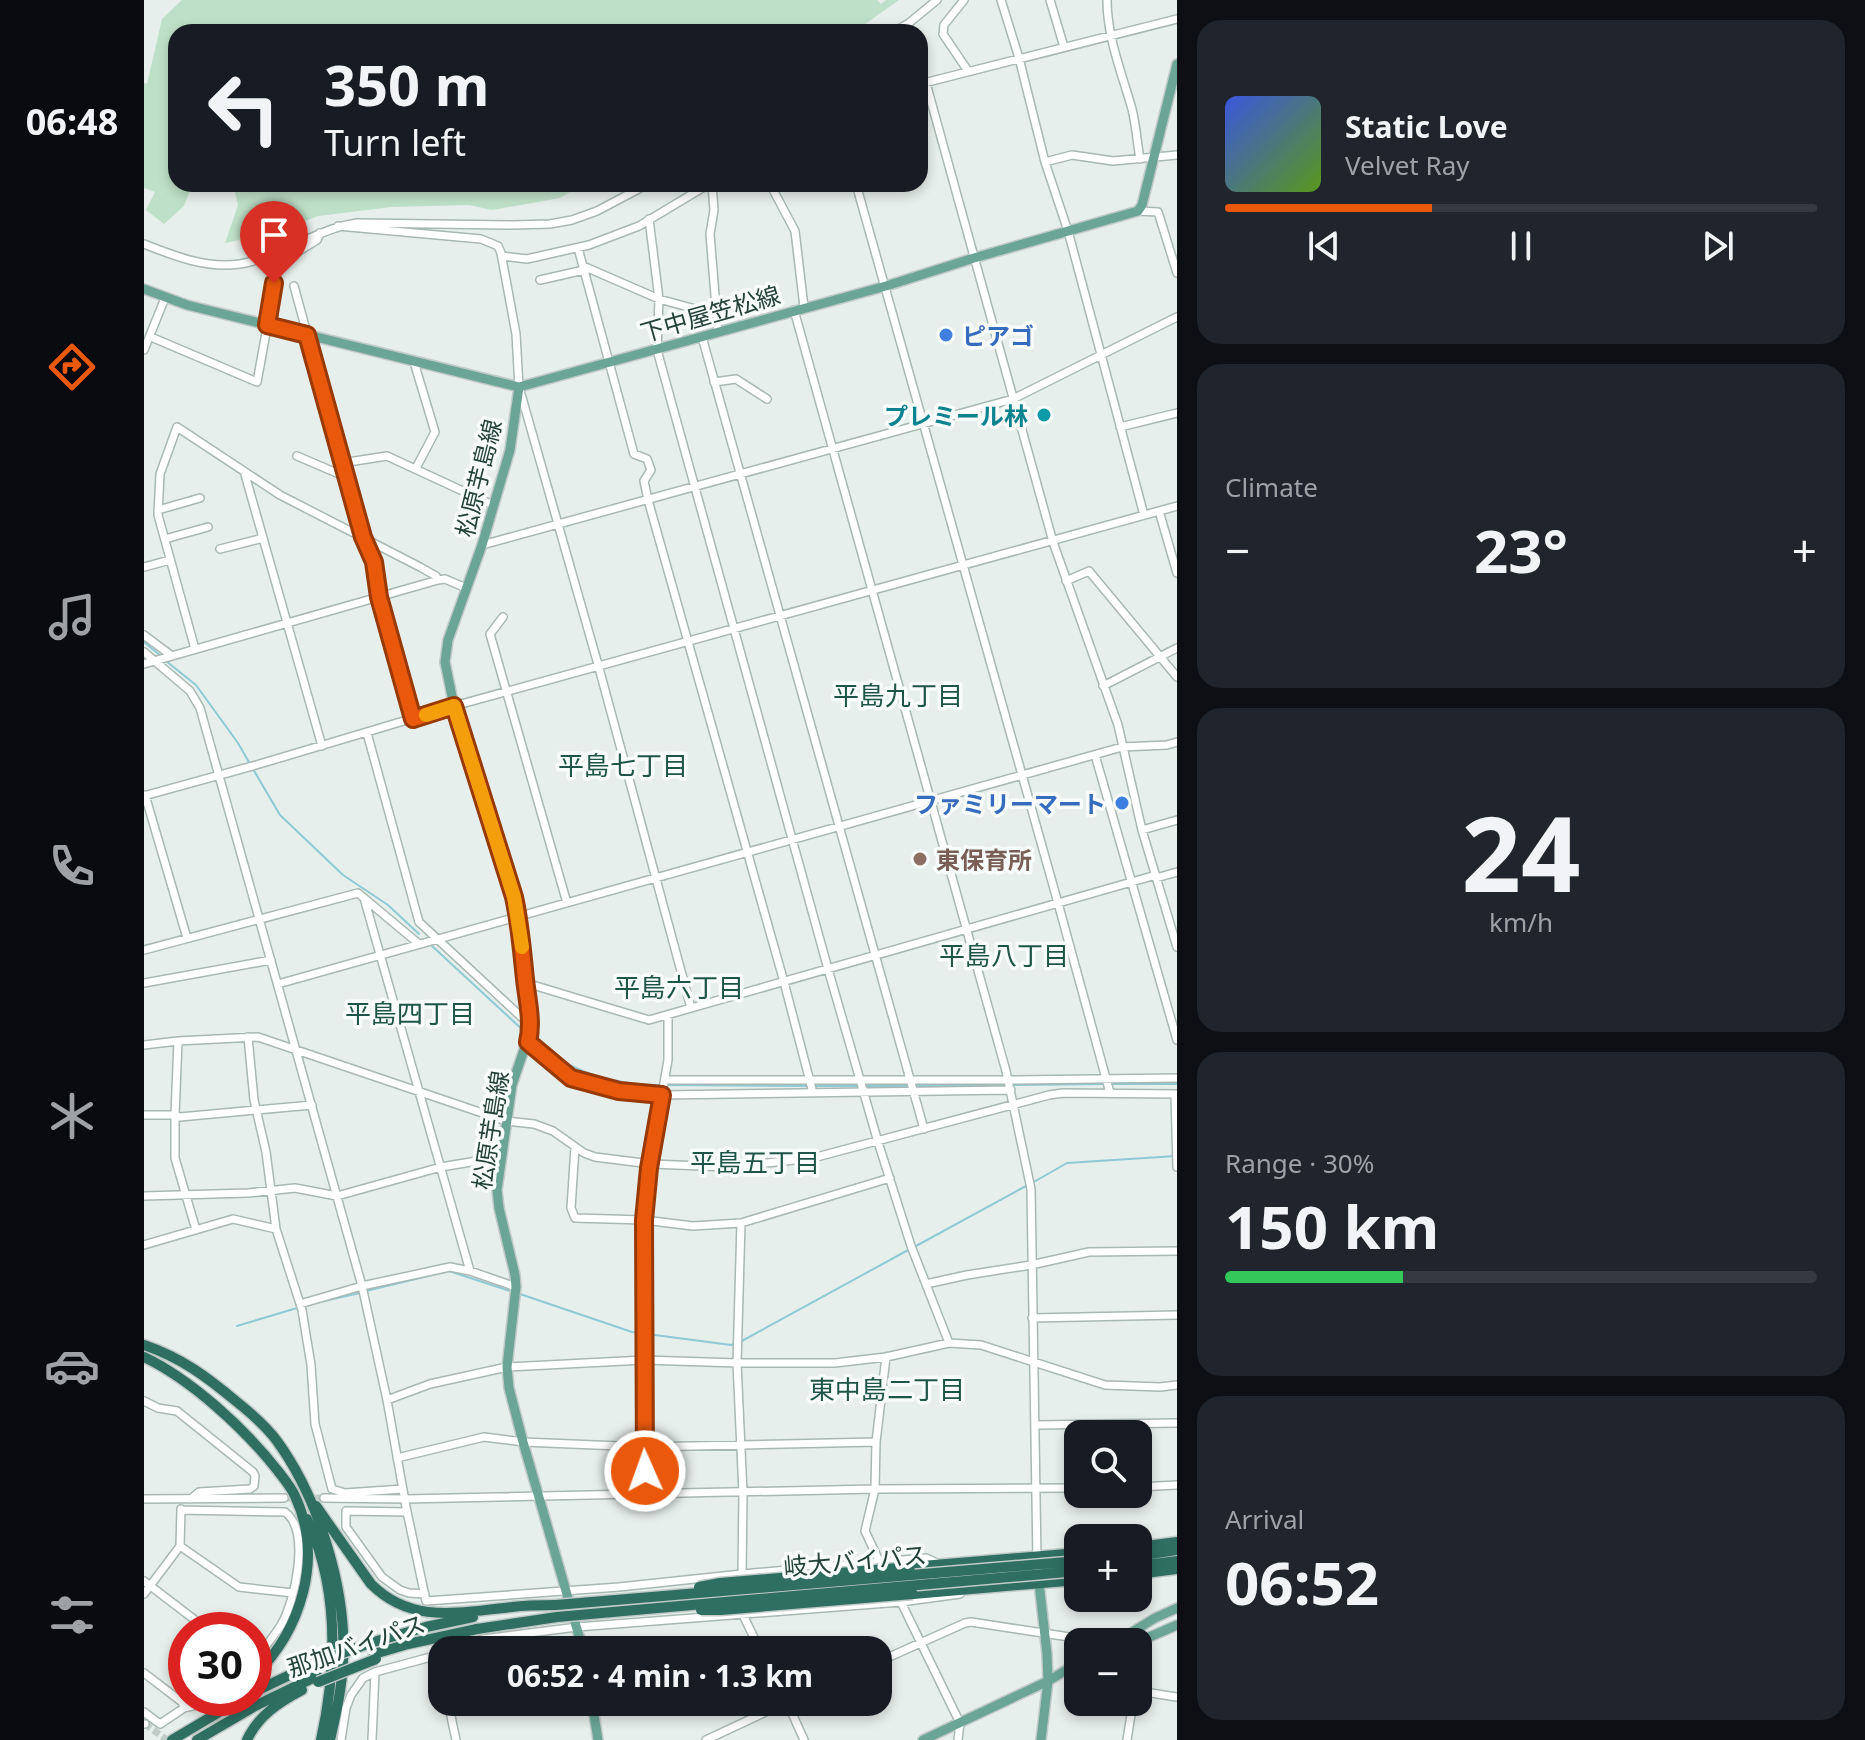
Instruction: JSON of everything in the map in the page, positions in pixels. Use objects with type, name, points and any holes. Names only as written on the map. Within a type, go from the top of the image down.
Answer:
[{"type":"highway","points":[[144,1345],[187,1363],[254,1416],[276,1440],[301,1512],[307,1575],[299,1608],[283,1642],[272,1656]]},
{"type":"highway","points":[[144,1357],[189,1385],[243,1430],[380,1593],[400,1605],[426,1612],[475,1614],[515,1606],[635,1604],[721,1610],[1064,1581]]},
{"type":"highway","points":[[294,1494],[317,1542],[332,1614],[332,1665],[321,1740]]},
{"type":"highway","points":[[294,1494],[329,1553],[336,1581],[342,1624],[342,1681],[330,1740]]},
{"type":"highway","points":[[1152,1545],[1177,1542]]},
{"type":"highway","points":[[1152,1554],[1177,1550]]},
{"type":"highway","points":[[635,1604],[720,1583],[1064,1554]]},
{"type":"highway","points":[[1152,1564],[1177,1561]]},
{"type":"highway","name":"岐大バイパス","points":[[635,1604],[1064,1562]]},
{"type":"highway","points":[[1152,1572],[1177,1569]]},
{"type":"highway","name":"岐大バイパス","points":[[635,1604],[1064,1572]]},
{"type":"highway","name":"那加バイパス","points":[[197,1740],[255,1706],[375,1657],[477,1629],[635,1604]]},
{"type":"highway","name":"那加バイパス","points":[[272,1683],[315,1663],[370,1643],[475,1614]]},
{"type":"highway","points":[[247,1740],[263,1716],[317,1679]]},
{"type":"highway","points":[[170,1740],[203,1716]]},
{"type":"highway","points":[[170,1740],[212,1716]]},
{"type":"main road","points":[[1138,211],[1177,64]]},
{"type":"main road","name":"下中屋笠松線","points":[[144,289],[165,298],[267,325],[519,387],[886,286],[1138,211]]},
{"type":"main road","name":"松原芋島線","points":[[519,387],[510,450],[482,545],[448,640],[445,662],[454,706],[518,916],[529,1035],[512,1085],[497,1190],[516,1291],[507,1367],[509,1388],[523,1442],[579,1636]]},
{"type":"main road","points":[[1039,1583],[1048,1681],[1041,1740]]},
{"type":"main road","points":[[1156,1634],[1165,1628],[1177,1608]]},
{"type":"main road","points":[[1139,1628],[1177,1608]]},
{"type":"main road","points":[[1152,1636],[1177,1625]]},
{"type":"main road","points":[[923,1740],[1064,1673]]},
{"type":"main road","points":[[1048,1681],[1064,1674]]},
{"type":"main road","points":[[594,1716],[598,1740]]},
{"type":"street","points":[[907,24],[937,0]]},
{"type":"street","points":[[964,0],[944,25],[943,34],[968,71]]},
{"type":"street","points":[[1001,0],[1045,162],[1068,231],[1144,515]]},
{"type":"street","points":[[1050,0],[1064,47]]},
{"type":"street","points":[[1107,0],[1111,36],[1133,114],[1140,159]]},
{"type":"street","points":[[928,82],[1177,19]]},
{"type":"street","points":[[928,100],[1053,542],[1118,725],[1142,830],[1177,947]]},
{"type":"street","points":[[1045,162],[1072,155],[1113,161],[1177,155]]},
{"type":"street","points":[[144,244],[213,266],[240,264],[266,257],[338,226],[357,223],[550,224],[597,211],[633,192]]},
{"type":"street","points":[[502,256],[527,259],[578,248],[639,226],[697,192]]},
{"type":"street","points":[[712,192],[714,210],[710,234],[718,332]]},
{"type":"street","points":[[774,192],[795,231],[799,309],[832,449],[1010,1085],[1031,1189],[1039,1583]]},
{"type":"street","points":[[858,192],[1108,1085]]},
{"type":"street","points":[[1138,211],[1158,212],[1177,273]]},
{"type":"street","points":[[649,219],[659,299],[657,350],[878,1142],[912,1247],[949,1343]]},
{"type":"street","points":[[338,226],[481,239],[498,246],[516,334],[519,387],[691,1008]]},
{"type":"street","points":[[151,337],[257,382],[278,267],[281,262],[317,240],[320,233]]},
{"type":"street","points":[[578,248],[634,454],[647,459],[651,470],[644,481],[648,500],[811,1086]]},
{"type":"street","points":[[540,280],[584,268],[659,299],[717,315]]},
{"type":"street","points":[[294,286],[363,537],[374,562],[379,597],[413,719]]},
{"type":"street","points":[[144,350],[165,298]]},
{"type":"street","points":[[482,545],[1013,399],[1177,317]]},
{"type":"street","points":[[702,337],[924,1129]]},
{"type":"street","points":[[414,362],[435,432],[416,468]]},
{"type":"street","points":[[714,382],[736,379],[767,399]]},
{"type":"street","points":[[1120,427],[1177,413]]},
{"type":"street","points":[[195,649],[158,510],[160,474],[177,427],[280,495],[420,567],[438,580]]},
{"type":"street","points":[[297,456],[346,477]]},
{"type":"street","points":[[342,463],[387,456],[493,505]]},
{"type":"street","points":[[244,471],[322,746]]},
{"type":"street","points":[[158,510],[200,498]]},
{"type":"street","points":[[187,938],[144,795],[1177,506]]},
{"type":"street","points":[[1159,511],[1177,573]]},
{"type":"street","points":[[165,539],[208,527]]},
{"type":"street","points":[[220,549],[263,538]]},
{"type":"street","points":[[144,567],[170,560]]},
{"type":"street","points":[[1066,581],[1089,571],[1177,677]]},
{"type":"street","points":[[144,664],[438,580],[445,579],[466,588]]},
{"type":"street","points":[[503,617],[490,634],[567,903]]},
{"type":"street","points":[[144,635],[190,691],[200,708],[363,1290],[426,1601],[619,1587],[926,1558],[939,1564]]},
{"type":"street","points":[[1103,686],[1177,648]]},
{"type":"street","points":[[144,652],[164,658]]},
{"type":"street","points":[[367,733],[419,922],[571,1078],[619,1091],[664,1087],[1108,1085],[1176,1094],[1177,1167]]},
{"type":"street","points":[[278,984],[1122,747],[1177,742]]},
{"type":"street","points":[[1095,755],[1177,1040]]},
{"type":"street","points":[[1142,830],[1177,820]]},
{"type":"street","points":[[526,983],[649,1020],[1132,882],[1177,872]]},
{"type":"street","points":[[144,950],[358,893],[419,944]]},
{"type":"street","points":[[364,898],[470,1271]]},
{"type":"street","points":[[144,983],[271,960]]},
{"type":"street","points":[[646,1495],[644,1220],[668,1060],[668,1015]]},
{"type":"street","points":[[248,1037],[256,1110],[266,1152],[276,1229],[301,1307],[311,1365],[315,1424],[332,1489],[345,1493],[403,1489]]},
{"type":"street","points":[[144,1045],[258,1037],[506,1121],[534,1124],[553,1131],[595,1157],[651,1164],[728,1167],[813,1158],[1063,1093],[1177,1078]]},
{"type":"street","points":[[178,1041],[175,1158],[196,1230]]},
{"type":"street","points":[[664,1087],[911,1086]]},
{"type":"street","points":[[144,1115],[180,1117],[312,1105]]},
{"type":"street","points":[[575,1147],[571,1208],[575,1218],[644,1220],[693,1226],[741,1223],[890,1178]]},
{"type":"street","points":[[144,1196],[248,1193],[295,1188],[337,1196],[441,1167],[501,1157]]},
{"type":"street","points":[[144,1245],[233,1219],[276,1229]]},
{"type":"street","points":[[741,1223],[737,1363],[742,1445],[742,1574]]},
{"type":"street","points":[[926,1284],[1089,1252],[1177,1251]]},
{"type":"street","points":[[301,1307],[450,1267],[470,1271],[516,1291]]},
{"type":"street","points":[[1032,1318],[1177,1315]]},
{"type":"street","points":[[387,1400],[430,1384],[507,1367],[644,1360],[835,1363],[886,1357],[949,1343],[981,1345],[1105,1385],[1177,1385]]},
{"type":"street","points":[[880,1564],[865,1531],[875,1489],[876,1442],[886,1357]]},
{"type":"street","points":[[147,1405],[177,1411],[255,1476],[254,1486],[250,1489],[199,1492],[191,1499]]},
{"type":"street","points":[[1035,1425],[1177,1423]]},
{"type":"street","points":[[397,1458],[484,1437],[523,1442],[644,1447],[876,1442]]},
{"type":"street","points":[[1152,1486],[1177,1485]]},
{"type":"street","points":[[324,1498],[1064,1488]]},
{"type":"street","points":[[144,1499],[294,1494]]},
{"type":"street","points":[[144,1594],[147,1583],[180,1546],[181,1499]]},
{"type":"street","points":[[181,1510],[285,1512],[289,1515],[294,1522],[298,1565],[293,1593],[281,1625],[272,1637]]},
{"type":"street","points":[[407,1512],[346,1511],[346,1527],[382,1577],[400,1590],[425,1594]]},
{"type":"street","points":[[180,1546],[239,1587],[293,1593]]},
{"type":"street","points":[[147,1583],[185,1612]]},
{"type":"street","points":[[506,1636],[577,1627],[900,1601],[961,1594],[985,1587]]},
{"type":"street","points":[[900,1601],[960,1723],[958,1740]]},
{"type":"street","points":[[743,1615],[753,1636]]},
{"type":"street","points":[[892,1656],[971,1622],[1064,1636]]},
{"type":"street","points":[[341,1740],[346,1708],[363,1678],[428,1658]]},
{"type":"street","points":[[372,1740],[375,1672]]},
{"type":"street","points":[[144,1673],[168,1691]]},
{"type":"street","points":[[1152,1693],[1177,1697]]},
{"type":"street","points":[[144,1712],[160,1724],[172,1716]]},
{"type":"street","points":[[451,1716],[456,1740]]},
{"type":"street","points":[[706,1740],[757,1716]]},
{"type":"street","points":[[793,1716],[804,1740]]},
{"type":"street","points":[[1127,1740],[1131,1716]]},
{"type":"green space","points":[[182,0],[877,0],[881,4],[886,0],[899,0],[865,24],[168,24],[168,192],[189,192],[184,206],[164,224],[146,210],[155,192],[144,188],[144,83],[147,84],[162,19]]},
{"type":"green space","points":[[235,192],[570,192],[560,198],[492,210],[469,205],[392,207],[318,216],[278,231],[225,243],[238,205]]},
{"type":"waterway","points":[[144,642],[161,656]]},
{"type":"waterway","points":[[166,661],[196,685],[250,764]]},
{"type":"waterway","points":[[253,769],[280,815],[343,875],[388,905],[419,934]]},
{"type":"waterway","points":[[432,946],[525,1032]]},
{"type":"waterway","points":[[533,1039],[575,1068],[623,1082],[659,1085]]},
{"type":"waterway","points":[[1013,1085],[1103,1084]]},
{"type":"waterway","points":[[1109,1084],[1177,1084]]},
{"type":"waterway","points":[[665,1085],[807,1086]]},
{"type":"waterway","points":[[913,1086],[1007,1085]]},
{"type":"waterway","points":[[813,1086],[859,1086]]},
{"type":"waterway","points":[[865,1086],[907,1086]]},
{"type":"waterway","points":[[1032,1183],[1067,1163],[1176,1156]]},
{"type":"waterway","points":[[916,1246],[1026,1186]]},
{"type":"waterway","points":[[740,1342],[910,1249]]},
{"type":"waterway","points":[[366,1291],[449,1271],[510,1291]]},
{"type":"waterway","points":[[315,1303],[360,1293]]},
{"type":"waterway","points":[[520,1294],[632,1332],[734,1344]]},
{"type":"waterway","points":[[237,1326],[297,1308]]},
{"type":"tunnel","points":[[284,1498],[324,1498]]},
{"type":"tunnel","points":[[426,1601],[433,1636]]},
{"type":"tunnel","points":[[145,1724],[167,1740]]},
{"type":"slow traffic","points":[[426,715],[454,706],[514,897],[522,947]]},
{"type":"place","name":"ピアゴ","points":[[946,335]]},
{"type":"place","name":"プレミール林","points":[[1044,415]]},
{"type":"place","name":"ファミリーマート","points":[[1122,803]]},
{"type":"place","name":"東保育所","points":[[920,859]]},
{"type":"district","name":"平島九丁目","points":[[898,695]]},
{"type":"district","name":"平島七丁目","points":[[623,765]]},
{"type":"district","name":"平島八丁目","points":[[1004,955]]},
{"type":"district","name":"平島六丁目","points":[[679,987]]},
{"type":"district","name":"平島四丁目","points":[[410,1013]]},
{"type":"district","name":"平島五丁目","points":[[755,1162]]},
{"type":"district","name":"東中島二丁目","points":[[887,1389]]},
{"type":"route","points":[[274,283],[267,325],[307,335],[363,537],[374,562],[379,597],[413,719],[454,706],[514,897],[529,1012],[528,1042],[571,1078],[619,1091],[662,1095],[649,1168],[644,1220],[645,1471]]}]
